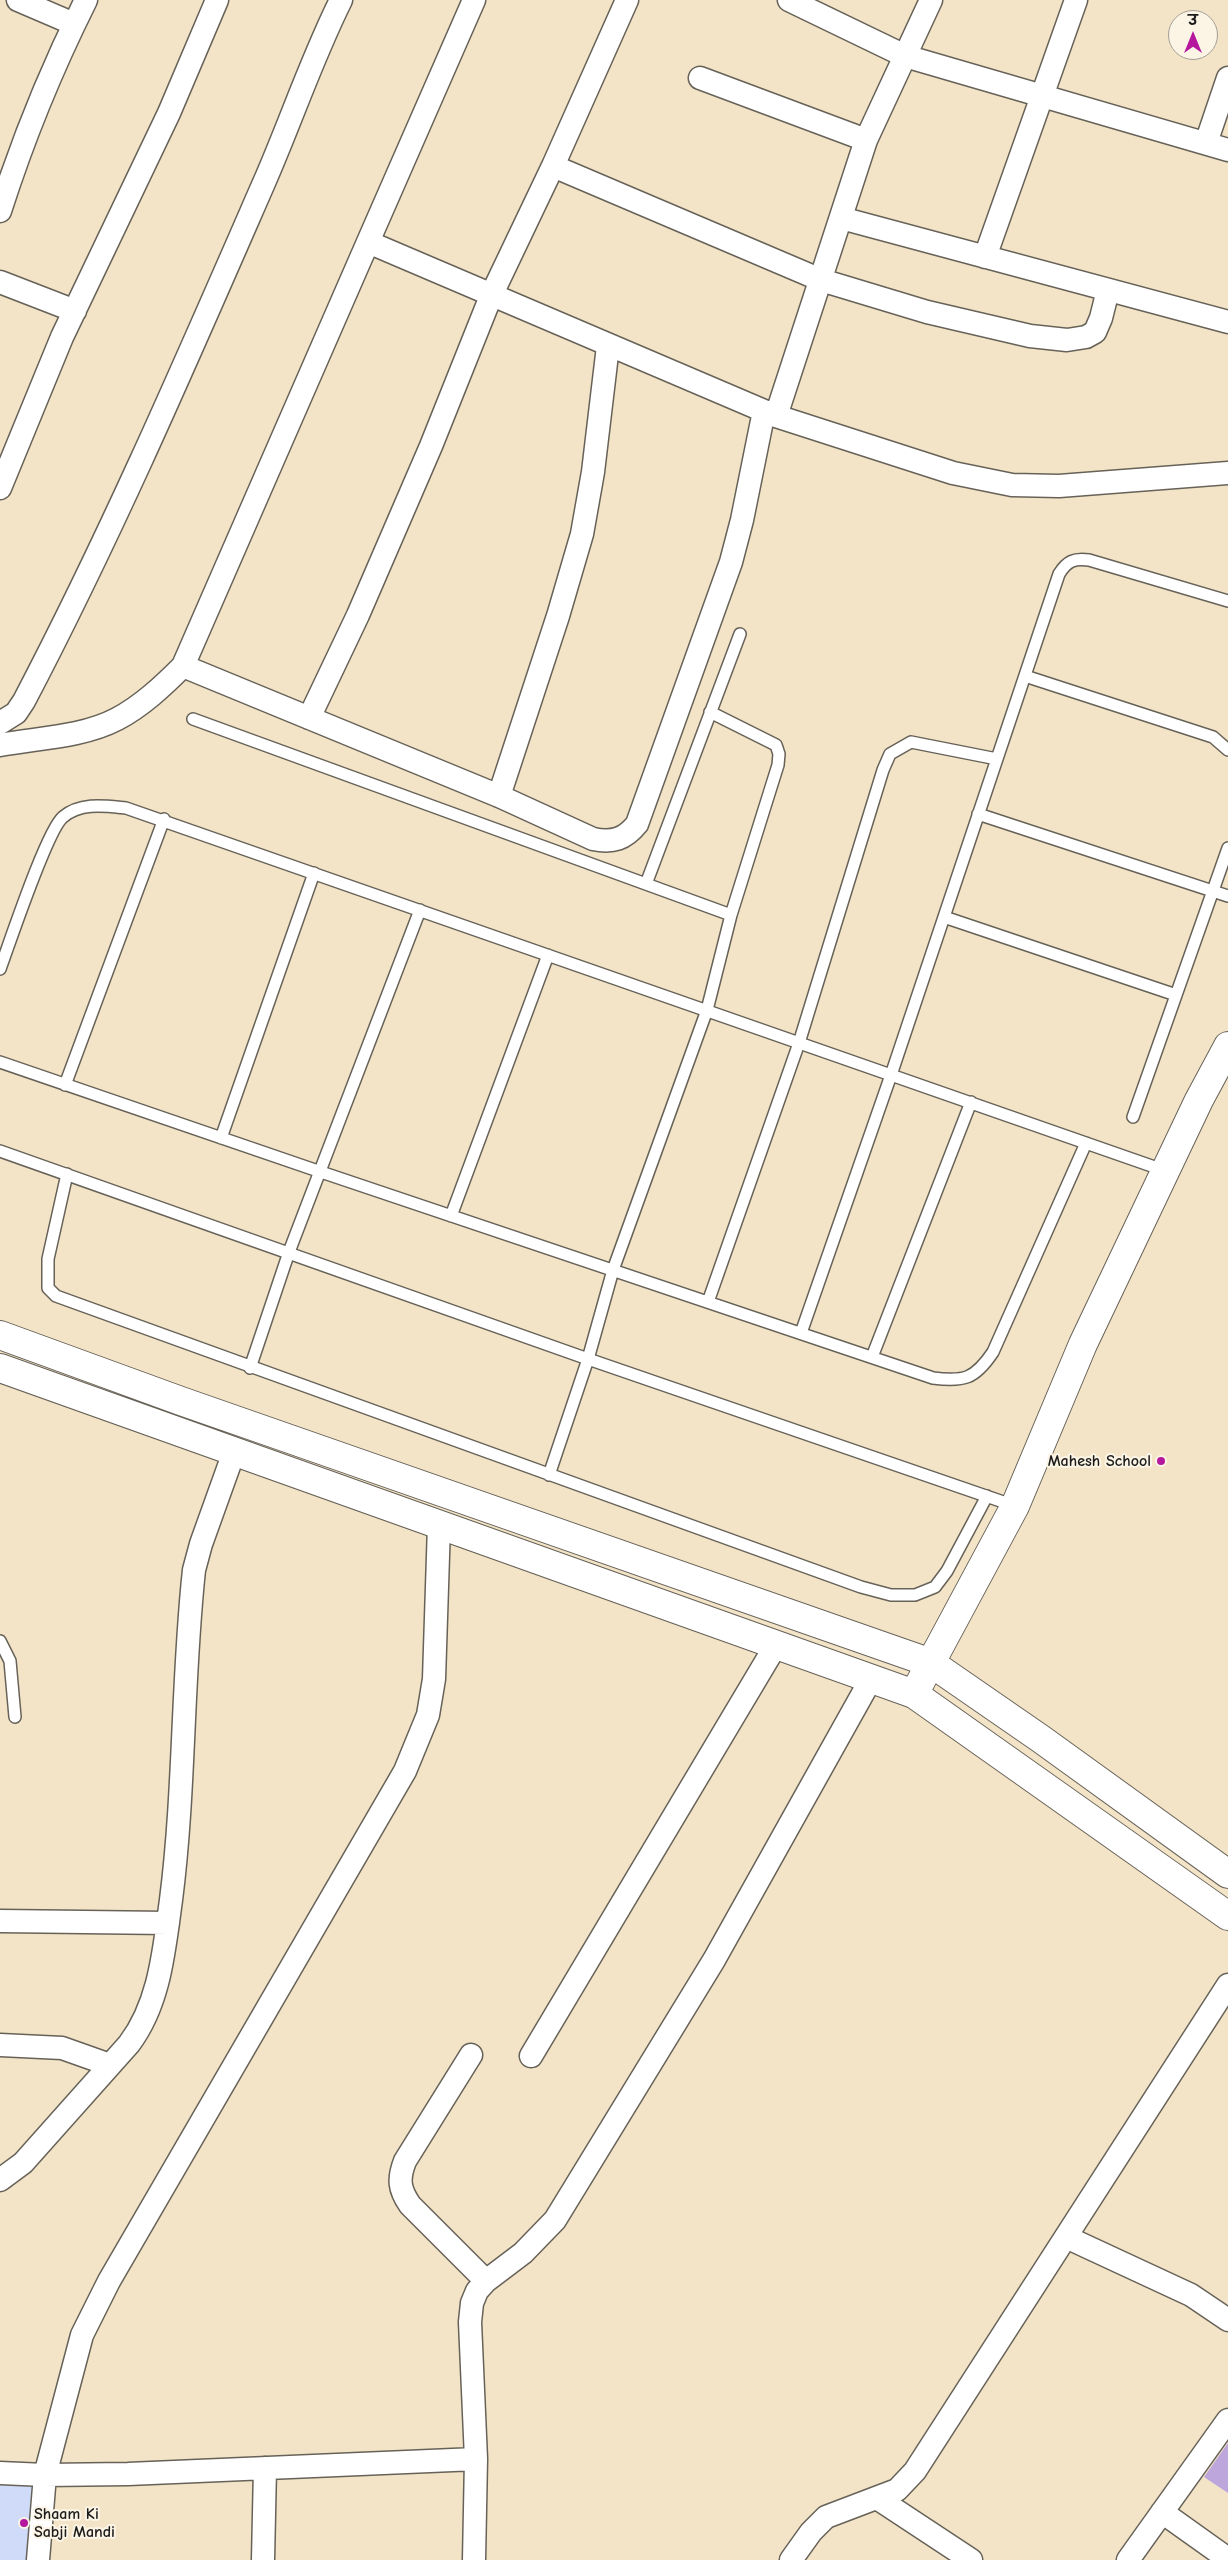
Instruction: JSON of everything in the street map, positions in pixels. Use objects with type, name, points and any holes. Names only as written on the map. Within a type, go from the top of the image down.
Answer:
[{"type":"main road","points":[[914,1694],[1015,1506],[1083,1344],[1228,1046]]},
{"type":"main road","points":[[0,1335],[358,1463],[931,1663],[1049,1744],[1228,1874]]},
{"type":"main road","points":[[0,1368],[914,1694],[1228,1916]]},
{"type":"street","points":[[18,0],[74,24]]},
{"type":"street","points":[[0,211],[30,125],[86,0]]},
{"type":"street","points":[[0,488],[75,311],[169,113],[217,0]]},
{"type":"street","points":[[0,723],[16,713],[24,701],[81,593],[276,155],[329,24],[341,0]]},
{"type":"street","points":[[0,745],[66,734],[116,720],[137,707],[183,666],[474,0]]},
{"type":"street","points":[[309,718],[358,615],[431,446],[490,296],[553,166],[627,0]]},
{"type":"street","points":[[789,0],[905,56],[1228,150]]},
{"type":"street","points":[[183,666],[499,796],[593,839],[605,842],[622,838],[637,824],[731,562],[770,413],[820,280],[866,140],[931,0]]},
{"type":"street","points":[[985,257],[1076,0]]},
{"type":"street","points":[[700,78],[866,140]]},
{"type":"street","points":[[1206,143],[1228,78]]},
{"type":"street","points":[[553,166],[820,280],[927,312],[1030,336],[1067,340],[1086,337],[1095,332],[1101,318],[1108,290]]},
{"type":"street","points":[[841,218],[1228,322]]},
{"type":"street","points":[[368,242],[490,296],[770,413],[953,473],[1012,485],[1059,486],[1228,473]]},
{"type":"street","points":[[0,282],[75,311]]},
{"type":"street","points":[[499,796],[558,616],[582,534],[593,472],[608,346]]},
{"type":"street","points":[[0,2180],[23,2164],[110,2065],[141,2028],[154,1998],[168,1923],[178,1841],[194,1570],[201,1544],[234,1452]]},
{"type":"street","points":[[38,2560],[45,2475],[82,2335],[108,2281],[405,1771],[420,1738],[428,1714],[434,1679],[438,1525]]},
{"type":"street","points":[[532,2056],[776,1645]]},
{"type":"street","points":[[474,2560],[476,2459],[470,2322],[472,2303],[477,2291],[523,2253],[556,2220],[714,1960],[872,1679]]},
{"type":"street","points":[[0,1921],[168,1923]]},
{"type":"street","points":[[791,2560],[810,2532],[826,2518],[897,2490],[915,2471],[1228,1984]]},
{"type":"street","points":[[0,2045],[62,2048],[110,2065]]},
{"type":"street","points":[[470,2055],[405,2161],[400,2174],[400,2184],[402,2193],[410,2205],[486,2282]]},
{"type":"street","points":[[1066,2237],[1191,2295],[1228,2320]]},
{"type":"street","points":[[1128,2560],[1228,2420]]},
{"type":"street","points":[[0,2473],[45,2475],[476,2459]]},
{"type":"street","points":[[263,2560],[265,2468]]},
{"type":"street","points":[[877,2498],[971,2560]]},
{"type":"street","points":[[1162,2512],[1228,2559]]},
{"type":"lane","points":[[800,1333],[891,1075],[1059,574],[1065,564],[1072,560],[1089,560],[1228,601]]},
{"type":"lane","points":[[646,884],[740,634]]},
{"type":"lane","points":[[1025,676],[1213,737],[1228,750]]},
{"type":"lane","points":[[549,1475],[588,1359],[613,1270],[707,1010],[731,915],[778,765],[779,754],[776,745],[770,740],[710,712]]},
{"type":"lane","points":[[193,719],[731,915]]},
{"type":"lane","points":[[708,1302],[799,1043],[883,770],[890,754],[911,742],[997,759]]},
{"type":"lane","points":[[0,969],[50,838],[62,817],[78,809],[98,805],[126,808],[164,819],[1166,1171]]},
{"type":"lane","points":[[978,814],[1228,896]]},
{"type":"lane","points":[[65,1084],[164,819]]},
{"type":"lane","points":[[1133,1117],[1228,848]]},
{"type":"lane","points":[[221,1138],[314,873]]},
{"type":"lane","points":[[250,1368],[289,1252],[420,910]]},
{"type":"lane","points":[[944,917],[1176,995]]},
{"type":"lane","points":[[450,1216],[548,955]]},
{"type":"lane","points":[[0,1062],[450,1216],[933,1378],[954,1381],[971,1376],[982,1368],[993,1352],[1086,1143]]},
{"type":"lane","points":[[872,1357],[971,1102]]},
{"type":"lane","points":[[0,1151],[588,1359],[1015,1506]]},
{"type":"lane","points":[[67,1174],[47,1267],[48,1288],[56,1296],[250,1368],[861,1587],[891,1595],[915,1595],[935,1587],[947,1571],[987,1496]]},
{"type":"lane","points":[[0,1641],[10,1661],[15,1717]]},
{"type":"shaded area","name":"Shaam Ki Sabji Mandi","points":[[0,2482],[49,2486],[46,2560],[0,2560]]},
{"type":"building","points":[[1228,2443],[1228,2493],[1204,2477]]},
{"type":"place","name":"Mahesh School","points":[[1161,1461]]},
{"type":"place","name":"Shaam Ki Sabji Mandi","points":[[24,2523]]}]
